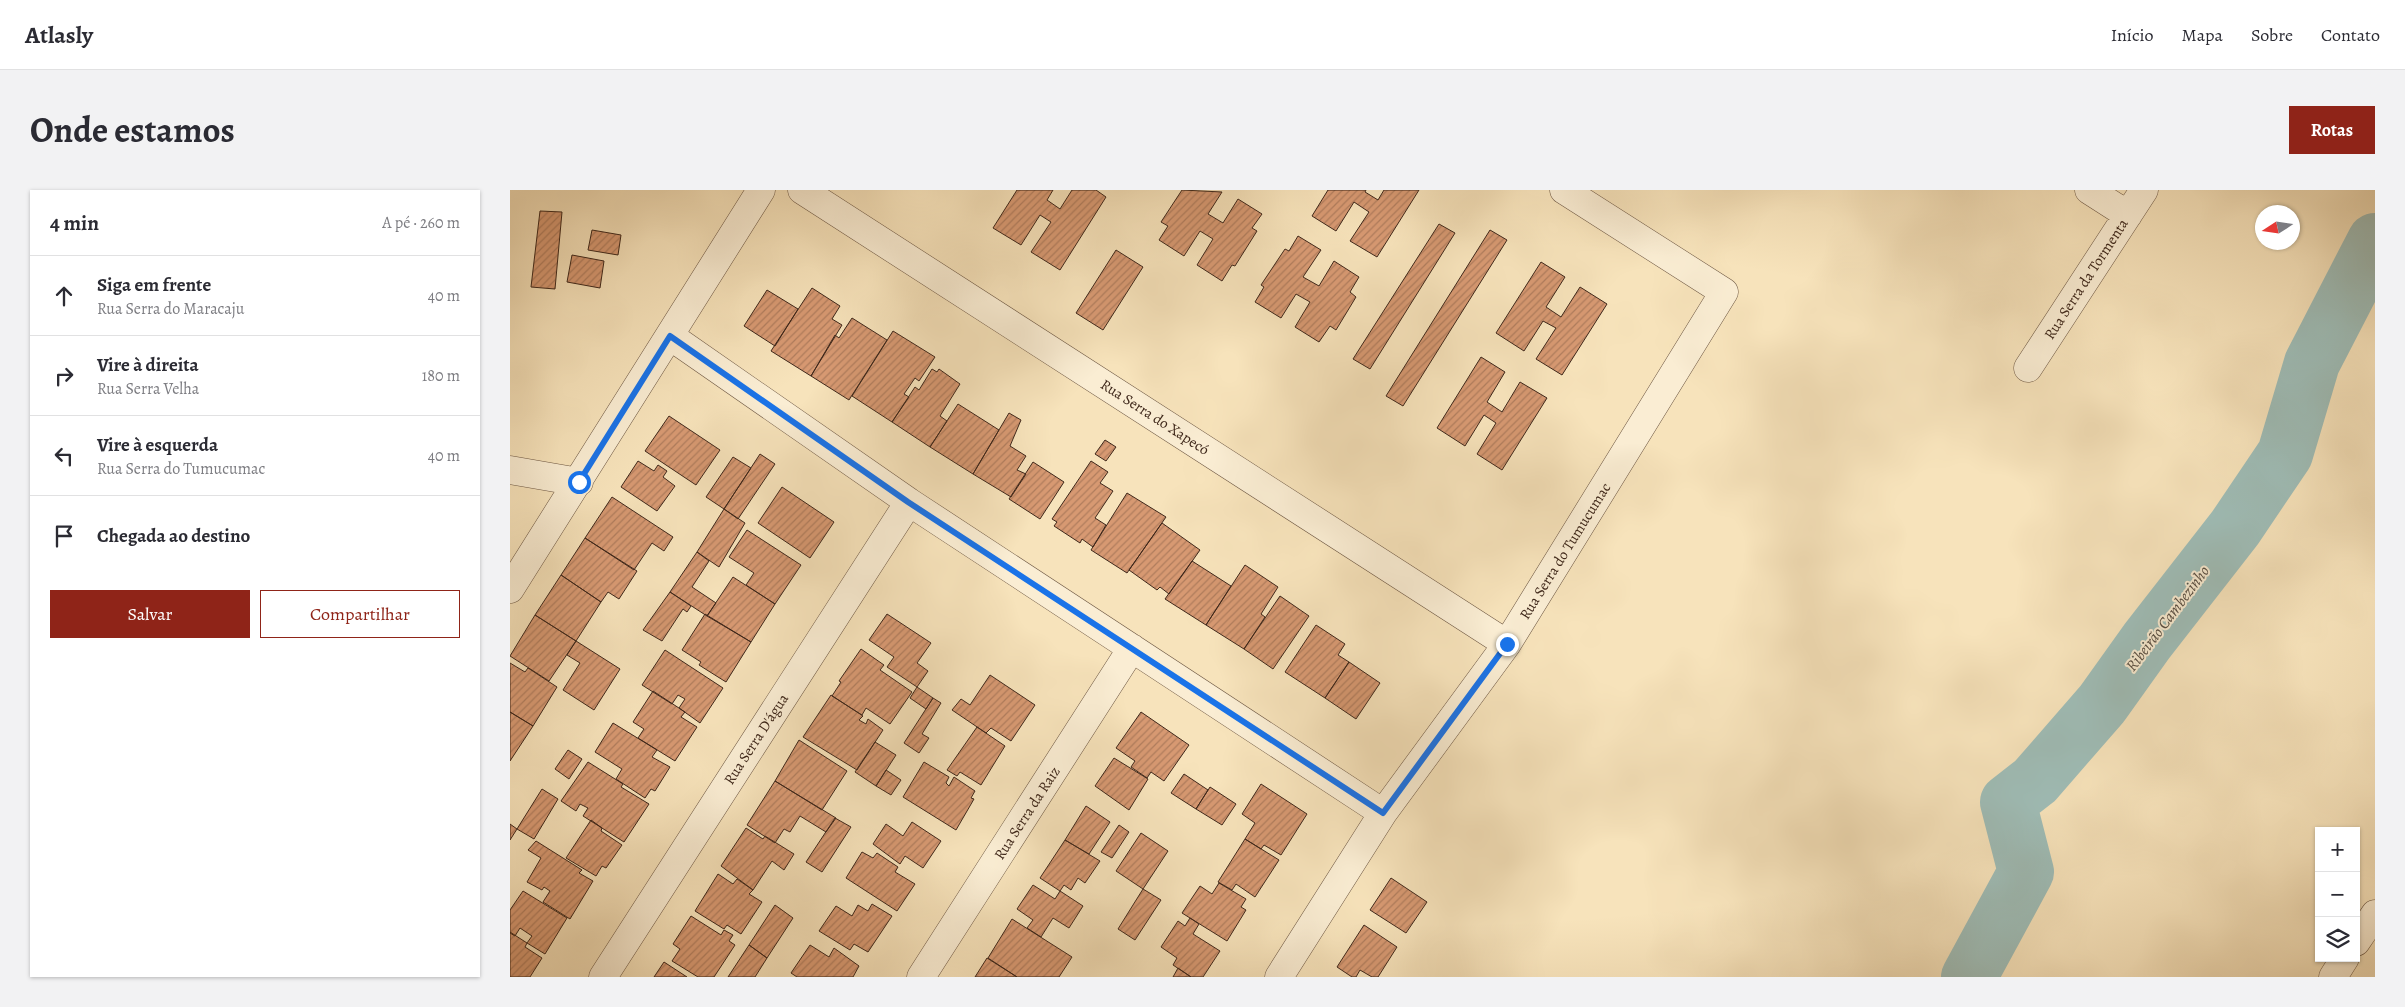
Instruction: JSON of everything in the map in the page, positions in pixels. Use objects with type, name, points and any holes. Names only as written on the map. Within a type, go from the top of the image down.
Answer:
[{"type":"street","points":[[510,589],[761,190]]},
{"type":"street","name":"Rua Serra do Xapecó","points":[[802,190],[1507,644]]},
{"type":"street","name":"Rua Serra do Tumucumac","points":[[1279,977],[1383,813],[1507,644],[1724,292],[1564,190]]},
{"type":"street","points":[[2090,190],[2128,215]]},
{"type":"street","name":"Rua Serra da Tormenta","points":[[2028,368],[2144,190]]},
{"type":"street","points":[[670,336],[908,502],[1383,813]]},
{"type":"street","points":[[510,470],[579,482]]},
{"type":"street","name":"Rua Serra D'água","points":[[603,977],[908,502]]},
{"type":"street","name":"Rua Serra da Raiz","points":[[921,977],[1132,648]]},
{"type":"street","points":[[2360,936],[2375,914]]},
{"type":"street","points":[[2333,977],[2342,962]]},
{"type":"building","points":[[1017,190],[1053,190],[1047,200],[1060,209],[1072,190],[1096,190],[1106,197],[1060,270],[1031,252],[1051,222],[1040,215],[1021,245],[993,228]]},
{"type":"building","points":[[1182,190],[1222,192],[1208,214],[1223,223],[1238,199],[1262,214],[1252,228],[1257,231],[1235,266],[1232,265],[1222,281],[1197,265],[1213,239],[1200,231],[1184,256],[1159,240],[1168,226],[1161,222]]},
{"type":"building","points":[[1328,190],[1366,190],[1365,192],[1378,200],[1384,190],[1419,190],[1377,257],[1350,241],[1369,212],[1354,202],[1336,231],[1312,216]]},
{"type":"building","points":[[540,211],[562,212],[555,289],[531,287]]},
{"type":"building","points":[[1439,224],[1455,233],[1370,369],[1353,359]]},
{"type":"building","points":[[592,230],[621,235],[618,255],[588,250]]},
{"type":"building","points":[[1490,230],[1507,240],[1403,406],[1386,396]]},
{"type":"building","points":[[1298,236],[1321,250],[1303,277],[1319,286],[1334,261],[1359,277],[1350,292],[1356,297],[1336,330],[1330,326],[1319,342],[1295,327],[1310,302],[1296,294],[1281,318],[1255,302],[1264,287],[1261,285],[1285,249],[1289,251]]},
{"type":"building","points":[[1116,250],[1143,267],[1103,330],[1076,313]]},
{"type":"building","points":[[572,255],[604,261],[600,288],[567,282]]},
{"type":"building","points":[[1541,262],[1565,277],[1546,307],[1561,317],[1580,287],[1607,304],[1562,375],[1536,359],[1556,328],[1543,321],[1524,351],[1496,333]]},
{"type":"building","points":[[812,288],[840,306],[832,319],[842,325],[811,376],[771,351]]},
{"type":"building","points":[[767,290],[798,309],[775,346],[744,326]]},
{"type":"building","points":[[852,318],[887,340],[849,400],[811,376],[835,335],[839,338]]},
{"type":"building","points":[[893,331],[935,357],[919,381],[915,378],[904,394],[909,397],[892,422],[852,396]]},
{"type":"building","points":[[1481,357],[1505,372],[1487,402],[1502,412],[1520,382],[1547,398],[1502,470],[1477,454],[1496,423],[1484,415],[1465,446],[1437,428]]},
{"type":"building","points":[[932,369],[937,372],[939,369],[960,384],[940,416],[947,421],[930,447],[892,422],[915,387],[919,390]]},
{"type":"building","points":[[958,404],[999,430],[973,474],[930,447]]},
{"type":"building","points":[[1009,413],[1021,420],[1010,446],[1026,456],[1017,470],[1026,474],[1011,497],[973,474]]},
{"type":"building","points":[[669,416],[720,450],[696,485],[645,451]]},
{"type":"building","points":[[1105,440],[1116,447],[1106,461],[1095,454]]},
{"type":"building","points":[[760,454],[775,464],[738,519],[724,509]]},
{"type":"building","points":[[733,457],[751,468],[724,509],[706,497]]},
{"type":"building","points":[[638,461],[654,471],[658,465],[667,471],[663,477],[675,486],[657,511],[621,487]]},
{"type":"building","points":[[1091,461],[1108,472],[1100,483],[1113,491],[1095,518],[1106,525],[1093,547],[1082,539],[1080,543],[1054,526],[1057,522],[1052,519]]},
{"type":"building","points":[[1033,462],[1064,482],[1040,519],[1009,499]]},
{"type":"building","points":[[782,487],[834,522],[810,558],[758,523]]},
{"type":"building","points":[[1127,493],[1166,517],[1127,573],[1091,550]]},
{"type":"building","points":[[612,497],[673,537],[664,551],[652,543],[634,570],[585,538]]},
{"type":"building","points":[[724,509],[745,523],[719,567],[697,552]]},
{"type":"building","points":[[1162,523],[1200,550],[1169,594],[1160,587],[1157,590],[1129,570]]},
{"type":"building","points":[[747,530],[801,565],[775,604],[746,585],[754,573],[729,557]]},
{"type":"building","points":[[585,538],[637,571],[619,599],[608,592],[601,602],[561,575]]},
{"type":"building","points":[[697,552],[709,561],[692,587],[716,603],[707,616],[670,592]]},
{"type":"building","points":[[1192,561],[1231,586],[1206,625],[1165,599]]},
{"type":"building","points":[[1245,565],[1278,587],[1261,614],[1265,617],[1244,649],[1206,625]]},
{"type":"building","points":[[561,575],[601,602],[576,641],[535,615]]},
{"type":"building","points":[[733,577],[775,604],[751,642],[707,616]]},
{"type":"building","points":[[670,592],[691,606],[687,612],[683,609],[662,641],[643,630]]},
{"type":"building","points":[[1280,596],[1309,616],[1273,669],[1244,649]]},
{"type":"building","points":[[705,614],[751,642],[726,682],[699,665],[701,662],[682,650]]},
{"type":"building","points":[[887,614],[931,643],[917,663],[928,671],[917,687],[887,667],[894,657],[869,640]]},
{"type":"building","points":[[535,615],[576,641],[549,681],[510,656]]},
{"type":"building","points":[[1316,625],[1345,644],[1338,655],[1349,662],[1325,698],[1285,672]]},
{"type":"building","points":[[576,641],[620,669],[594,710],[563,690],[580,663],[567,655]]},
{"type":"building","points":[[861,649],[884,665],[880,670],[912,692],[890,724],[866,708],[862,715],[832,696],[841,682],[839,681]]},
{"type":"building","points":[[665,650],[723,688],[700,723],[679,708],[685,699],[678,695],[672,704],[642,685]]},
{"type":"building","points":[[1349,662],[1380,683],[1356,719],[1325,698]]},
{"type":"building","points":[[510,663],[525,672],[528,668],[557,687],[533,726],[510,712]]},
{"type":"building","points":[[990,675],[1035,705],[1011,741],[991,728],[986,733],[952,710],[961,699],[970,705]]},
{"type":"building","points":[[917,687],[933,698],[926,709],[910,698]]},
{"type":"building","points":[[653,691],[685,712],[681,717],[697,727],[675,761],[638,738],[644,729],[633,722]]},
{"type":"building","points":[[831,695],[863,716],[859,720],[866,724],[868,719],[883,730],[857,770],[803,737]]},
{"type":"building","points":[[933,698],[941,703],[922,734],[929,738],[919,753],[904,743]]},
{"type":"building","points":[[510,712],[533,726],[510,761]]},
{"type":"building","points":[[1141,712],[1189,745],[1164,781],[1151,772],[1147,778],[1131,767],[1135,761],[1116,748]]},
{"type":"building","points":[[613,723],[657,750],[652,757],[670,767],[655,791],[651,789],[645,798],[616,779],[622,769],[595,752]]},
{"type":"building","points":[[977,727],[1005,746],[981,785],[960,772],[957,776],[947,770]]},
{"type":"building","points":[[799,740],[847,771],[822,810],[775,781]]},
{"type":"building","points":[[875,742],[896,755],[876,786],[855,772]]},
{"type":"building","points":[[568,750],[582,759],[569,779],[555,769]]},
{"type":"building","points":[[1114,758],[1148,779],[1129,810],[1095,786]]},
{"type":"building","points":[[588,762],[623,784],[621,787],[649,804],[624,842],[583,816],[588,808],[580,804],[576,811],[561,801]]},
{"type":"building","points":[[924,762],[949,777],[946,783],[949,786],[954,777],[975,791],[971,798],[974,799],[956,830],[903,797]]},
{"type":"building","points":[[886,770],[901,780],[891,795],[876,786]]},
{"type":"building","points":[[1184,774],[1208,790],[1196,809],[1171,793]]},
{"type":"building","points":[[775,781],[836,818],[826,832],[800,816],[790,832],[784,829],[775,843],[747,825]]},
{"type":"building","points":[[1261,784],[1307,814],[1281,855],[1264,845],[1261,849],[1245,839],[1255,823],[1242,814]]},
{"type":"building","points":[[1210,787],[1236,804],[1222,825],[1196,809]]},
{"type":"building","points":[[542,789],[558,799],[534,839],[517,829]]},
{"type":"building","points":[[1086,806],[1110,822],[1089,854],[1065,840]]},
{"type":"building","points":[[835,818],[851,827],[822,872],[806,862]]},
{"type":"building","points":[[591,820],[602,828],[601,831],[622,845],[606,868],[602,866],[596,876],[566,858]]},
{"type":"building","points":[[912,822],[941,841],[923,868],[905,856],[900,864],[873,844],[886,824],[903,836]]},
{"type":"building","points":[[510,824],[517,829],[510,840]]},
{"type":"building","points":[[1119,825],[1129,832],[1112,858],[1101,852]]},
{"type":"building","points":[[746,828],[763,839],[765,836],[794,854],[784,870],[772,861],[753,890],[721,866]]},
{"type":"building","points":[[1141,833],[1168,851],[1143,889],[1116,871]]},
{"type":"building","points":[[1245,839],[1279,860],[1255,897],[1236,884],[1232,890],[1218,882]]},
{"type":"building","points":[[1065,840],[1100,861],[1085,883],[1078,878],[1071,890],[1064,885],[1060,891],[1040,878]]},
{"type":"building","points":[[536,841],[582,870],[579,873],[593,881],[570,919],[543,902],[550,891],[544,887],[542,890],[527,882],[541,858],[528,850]]},
{"type":"building","points":[[862,852],[873,858],[877,853],[898,867],[895,872],[915,884],[897,911],[846,878]]},
{"type":"building","points":[[718,874],[733,884],[737,879],[753,890],[749,894],[762,902],[741,934],[727,925],[724,929],[695,911]]},
{"type":"building","points":[[1391,878],[1427,902],[1406,933],[1370,910]]},
{"type":"building","points":[[1219,883],[1246,899],[1241,907],[1246,910],[1227,941],[1182,913],[1200,886],[1212,894]]},
{"type":"building","points":[[1033,885],[1055,899],[1060,891],[1083,906],[1069,928],[1053,918],[1041,937],[1027,928],[1033,920],[1017,909]]},
{"type":"building","points":[[1143,889],[1161,900],[1135,940],[1118,929]]},
{"type":"building","points":[[523,891],[567,918],[545,954],[527,943],[532,936],[520,928],[515,936],[510,933],[510,910]]},
{"type":"building","points":[[872,904],[892,916],[868,952],[854,944],[850,950],[819,931],[836,906],[852,916],[858,905],[868,911]]},
{"type":"building","points":[[775,905],[793,918],[767,958],[749,945]]},
{"type":"building","points":[[691,916],[721,935],[724,930],[733,935],[729,941],[735,945],[714,977],[698,977],[672,961],[680,949],[673,944]]},
{"type":"building","points":[[1190,918],[1199,924],[1193,934],[1220,951],[1203,977],[1191,977],[1173,965],[1177,958],[1161,947],[1178,921],[1185,926]]},
{"type":"building","points":[[1012,919],[1072,957],[1059,977],[1017,977],[988,958]]},
{"type":"building","points":[[1364,925],[1397,947],[1378,977],[1372,977],[1360,970],[1356,977],[1352,977],[1337,967]]},
{"type":"building","points":[[510,932],[527,943],[525,947],[542,958],[530,977],[510,977]]},
{"type":"building","points":[[749,945],[767,958],[755,977],[728,977]]},
{"type":"building","points":[[810,945],[829,957],[834,948],[859,966],[853,977],[797,977],[791,973]]},
{"type":"building","points":[[987,958],[1017,977],[975,977]]},
{"type":"building","points":[[664,962],[687,977],[654,977]]},
{"type":"building","points":[[1178,968],[1191,977],[1173,977]]},
{"type":"waterway","name":"Ribeirão Cambezinho","points":[[1969,977],[2026,872],[2008,802],[2035,781],[2102,704],[2147,641],[2235,528],[2285,454],[2312,363],[2375,241]]},
{"type":"route","points":[[579,482],[670,336],[908,502],[1383,813],[1507,644]]}]
